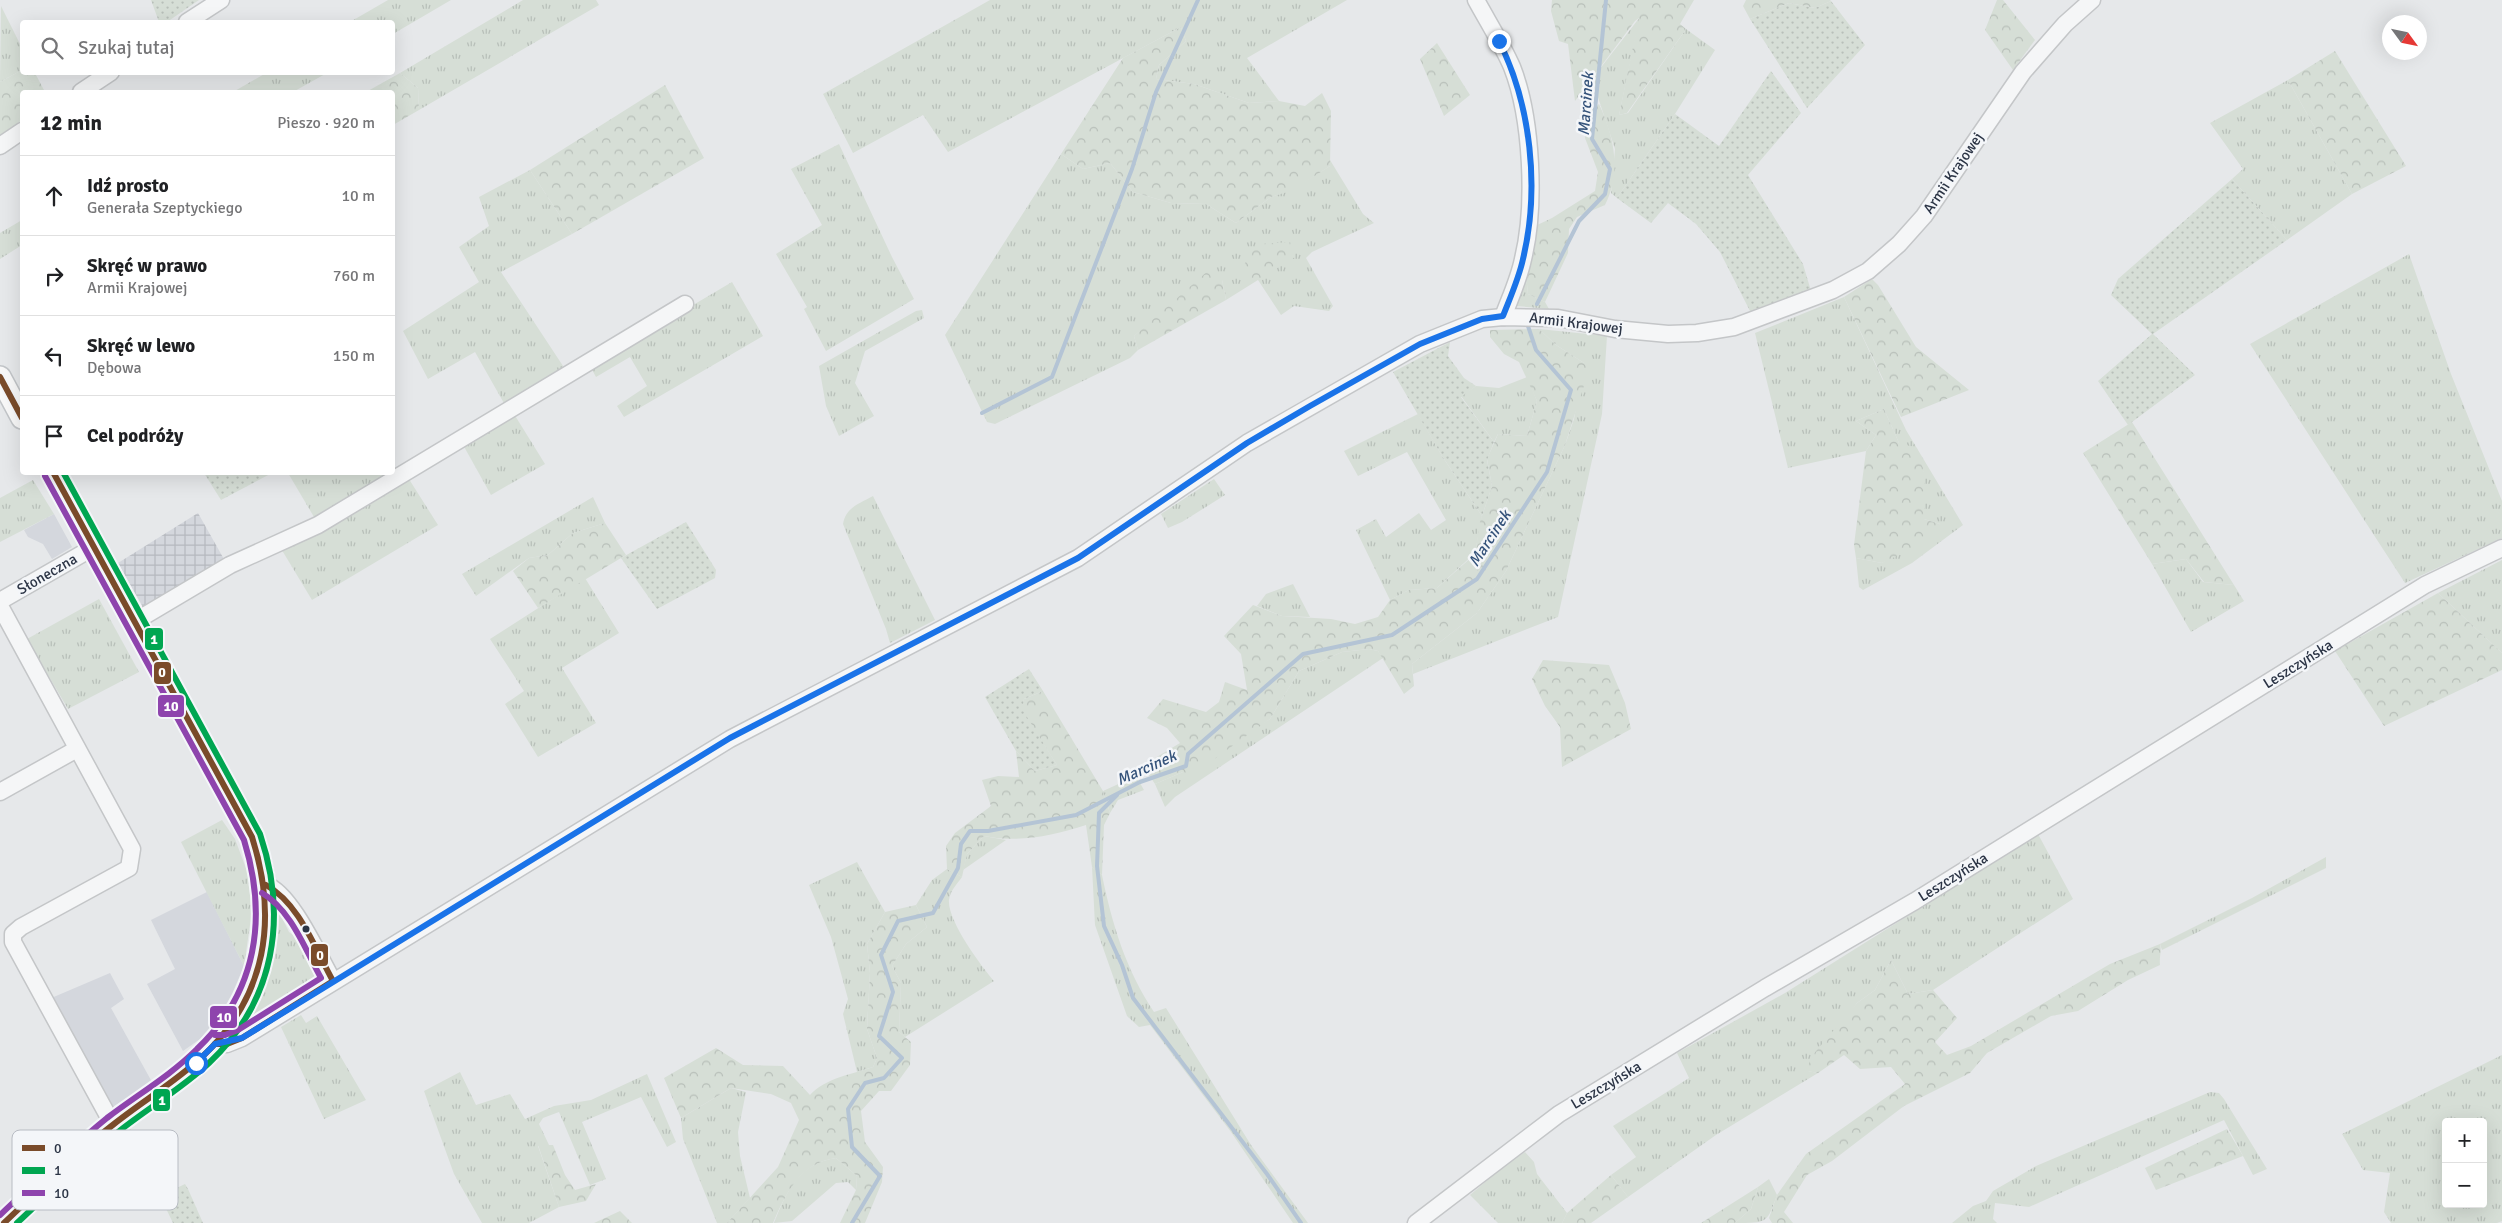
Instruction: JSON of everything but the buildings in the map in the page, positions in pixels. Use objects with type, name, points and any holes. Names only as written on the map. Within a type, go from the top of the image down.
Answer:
[{"type":"main road","points":[[0,377],[20,414]]},
{"type":"main road","points":[[55,475],[134,622],[195,728],[252,837],[261,859],[266,885],[267,925],[256,978],[241,1008],[215,1044],[196,1063],[106,1130]]},
{"type":"main road","points":[[4,1223],[18,1210]]},
{"type":"street","points":[[190,20],[221,0]]},
{"type":"street","points":[[1476,0],[1512,67],[1520,96],[1530,157],[1530,205],[1524,258],[1503,316]]},
{"type":"street","name":"Armii Krajowej","points":[[215,1044],[242,1038],[730,738],[1078,558],[1247,443],[1420,344],[1482,319],[1503,316],[1558,318],[1615,329],[1698,333],[1734,327],[1833,290],[1868,271],[1899,244],[1924,216],[2023,72],[2065,24],[2092,0]]},
{"type":"street","points":[[84,90],[107,75]]},
{"type":"street","points":[[0,146],[20,133]]},
{"type":"street","points":[[134,622],[230,565],[318,525],[685,304]]},
{"type":"street","name":"Słoneczna","points":[[0,601],[94,546]]},
{"type":"street","name":"Leszczyńska","points":[[1416,1223],[1559,1114],[1765,988],[1915,901],[2425,585],[2502,548]]},
{"type":"street","points":[[0,606],[76,750],[132,849],[129,868],[21,927],[13,934],[14,942],[112,1125]]},
{"type":"street","points":[[0,792],[76,750]]},
{"type":"street","points":[[266,885],[275,888],[289,904],[333,981]]},
{"type":"shaded area","points":[[198,513],[225,561],[144,609],[118,563]]},
{"type":"shaded area","points":[[54,514],[72,547],[52,559],[43,544],[28,537],[24,530]]},
{"type":"shaded area","points":[[207,892],[244,966],[232,994],[220,1015],[200,1039],[183,1051],[147,984],[175,969],[151,920]]},
{"type":"shaded area","points":[[110,973],[124,999],[111,1008],[152,1082],[111,1108],[49,999]]},
{"type":"green space","points":[[151,0],[199,0],[170,20],[158,20]]},
{"type":"green space","points":[[388,0],[451,0],[395,33],[395,20],[353,20]]},
{"type":"green space","points":[[523,0],[596,0],[599,5],[419,110],[418,88],[400,73]]},
{"type":"green space","points":[[990,0],[1347,0],[1247,58],[1279,101],[1249,103],[1194,84],[1156,79],[1159,65],[1186,41],[1181,27],[948,152],[923,115],[853,153],[823,94]]},
{"type":"green space","points":[[1552,0],[1694,0],[1680,24],[1686,29],[1627,113],[1619,115],[1639,18],[1575,101],[1568,44],[1559,41],[1551,11]]},
{"type":"green space","points":[[1746,0],[1831,1],[1815,8],[1789,3],[1750,19],[1743,6]]},
{"type":"green space","points":[[1997,0],[2003,0],[2035,40],[2013,70],[1985,30]]},
{"type":"green space","points":[[1831,1],[1865,45],[1807,108],[1750,19],[1789,3],[1815,8]]},
{"type":"green space","points":[[1,6],[20,44],[20,71],[0,82]]},
{"type":"green space","points":[[1640,17],[1619,115],[1628,113],[1686,29],[1715,50],[1675,114],[1617,198],[1611,193],[1615,149],[1592,79]]},
{"type":"green space","points":[[1181,27],[1186,41],[1159,65],[1156,79],[1194,84],[1249,103],[1279,101],[1305,106],[1322,93],[1331,111],[1330,166],[1293,190],[1271,197],[1236,223],[1206,204],[1171,203],[1133,192],[1110,163],[1083,169],[1061,154],[1123,58]]},
{"type":"green space","points":[[1437,43],[1470,95],[1444,116],[1420,59]]},
{"type":"green space","points":[[2335,51],[2406,166],[2352,194],[2288,80]]},
{"type":"green space","points":[[20,71],[20,75],[36,75],[44,90],[20,90],[20,121],[0,136],[0,82]]},
{"type":"green space","points":[[1771,71],[1801,113],[1748,175],[1803,264],[1811,291],[1751,313],[1720,252],[1696,224],[1668,203],[1651,223],[1617,198],[1675,114],[1719,146]]},
{"type":"green space","points":[[400,73],[418,88],[419,110],[395,124],[395,90],[370,90]]},
{"type":"green space","points":[[263,75],[323,75],[297,90],[236,90]]},
{"type":"green space","points":[[2288,80],[2352,194],[2287,240],[2232,179],[2243,169],[2210,123]]},
{"type":"green space","points":[[665,85],[704,158],[572,234],[530,170]]},
{"type":"green space","points":[[1599,104],[1609,129],[1614,154],[1615,167],[1610,192],[1605,205],[1577,217],[1569,229],[1568,253],[1545,302],[1528,294],[1526,275],[1533,227],[1552,218],[1595,191],[1598,172],[1585,138],[1584,116]]},
{"type":"green space","points":[[839,144],[892,257],[914,299],[826,351],[804,309],[807,307],[776,254],[822,225],[791,169]]},
{"type":"green space","points":[[1061,154],[1083,169],[1110,163],[1133,192],[1171,203],[1206,204],[1236,223],[1271,197],[1293,189],[1330,166],[1330,160],[1363,214],[1374,223],[1312,252],[1306,258],[1333,306],[1329,311],[1294,306],[1281,315],[1258,280],[1226,300],[1222,280],[1170,306],[1134,336],[1138,350],[1130,358],[995,424],[987,422],[945,335]]},
{"type":"green space","points":[[530,170],[572,234],[501,272],[565,369],[505,405],[475,352],[428,379],[403,331],[479,282],[459,247],[489,226],[479,197]]},
{"type":"green space","points":[[2232,179],[2287,240],[2153,334],[2195,375],[2128,425],[2098,381],[2152,334],[2111,295],[2118,279]]},
{"type":"green space","points":[[20,221],[20,246],[0,259],[0,233]]},
{"type":"green space","points":[[1290,242],[1295,257],[1258,280],[1239,273],[1257,244]]},
{"type":"green space","points":[[2409,254],[2451,374],[2502,501],[2502,538],[2405,583],[2250,344]]},
{"type":"green space","points":[[1210,269],[1222,280],[1226,300],[1138,350],[1134,336]]},
{"type":"green space","points":[[1526,275],[1528,294],[1545,302],[1549,309],[1517,306],[1516,296]]},
{"type":"green space","points":[[1872,279],[1878,285],[1916,347],[1969,390],[1901,417],[1844,297]]},
{"type":"green space","points":[[732,282],[763,336],[624,417],[617,406],[647,386],[630,357],[596,377],[590,366]]},
{"type":"green space","points":[[1844,297],[1906,430],[1963,525],[1912,563],[1863,590],[1859,587],[1856,558],[1882,563],[1940,524],[1924,519],[1924,472],[1899,443],[1884,409],[1856,421],[1876,435],[1866,451],[1788,468],[1755,333]]},
{"type":"green space","points":[[922,310],[924,318],[865,351],[855,383],[874,416],[839,436],[826,406],[819,366],[916,311]]},
{"type":"green space","points":[[1539,329],[1607,336],[1602,414],[1558,617],[1413,674],[1412,664],[1477,613],[1506,571],[1565,445],[1574,419],[1584,363],[1556,345]]},
{"type":"green space","points":[[1539,329],[1556,345],[1584,363],[1589,370],[1565,445],[1506,571],[1477,613],[1412,664],[1414,686],[1404,694],[1378,651],[1369,649],[1342,652],[1299,671],[1270,719],[1192,775],[1183,772],[1155,784],[1147,772],[1147,763],[1180,743],[1167,728],[1147,718],[1163,699],[1206,712],[1219,702],[1225,682],[1247,690],[1241,654],[1224,636],[1253,605],[1282,616],[1331,619],[1355,624],[1378,617],[1390,600],[1409,590],[1437,588],[1475,554],[1480,522],[1492,486],[1487,459],[1498,434],[1527,436],[1537,401],[1519,362],[1504,354],[1490,337],[1490,330]]},
{"type":"green space","points":[[1450,342],[1448,356],[1464,378],[1476,386],[1461,397],[1494,442],[1487,460],[1492,486],[1482,516],[1442,456],[1393,372]]},
{"type":"green space","points":[[1527,377],[1537,401],[1527,436],[1498,434],[1494,442],[1461,396],[1476,386],[1499,388]]},
{"type":"green space","points":[[1884,409],[1899,443],[1917,448],[1924,472],[1924,519],[1940,524],[1922,544],[1882,563],[1856,558],[1854,545],[1866,451],[1876,435],[1856,421]]},
{"type":"green space","points":[[514,414],[545,464],[491,495],[462,443]]},
{"type":"green space","points":[[1418,414],[1442,456],[1482,516],[1475,553],[1437,588],[1409,590],[1390,600],[1356,530],[1376,519],[1386,537],[1419,513],[1431,530],[1446,520],[1407,452],[1358,476],[1344,451]]},
{"type":"green space","points":[[2132,422],[2234,585],[2204,582],[2186,559],[2152,564],[2083,453]]},
{"type":"green space","points":[[205,475],[268,475],[221,500]]},
{"type":"green space","points":[[289,475],[385,475],[314,517]]},
{"type":"green space","points":[[407,476],[438,525],[312,600],[280,547]]},
{"type":"green space","points":[[1214,479],[1225,495],[1182,522],[1168,528],[1161,514]]},
{"type":"green space","points":[[33,480],[54,514],[0,542],[0,498]]},
{"type":"green space","points":[[873,496],[935,620],[890,643],[843,524],[850,510]]},
{"type":"green space","points":[[593,497],[605,523],[573,533],[548,555],[529,558],[476,596],[462,574]]},
{"type":"green space","points":[[686,522],[716,570],[715,578],[657,609],[621,558]]},
{"type":"green space","points":[[605,523],[626,555],[538,608],[513,571],[529,558],[548,555],[573,533]]},
{"type":"green space","points":[[2186,559],[2203,582],[2234,585],[2244,601],[2191,632],[2152,564]]},
{"type":"green space","points":[[2502,560],[2502,653],[2438,593]]},
{"type":"green space","points":[[585,578],[619,633],[562,668],[596,723],[538,757],[505,704],[524,691],[490,639]]},
{"type":"green space","points":[[1293,584],[1310,617],[1282,616],[1257,606],[1266,594]]},
{"type":"green space","points":[[2438,593],[2502,653],[2502,670],[2384,726],[2335,651]]},
{"type":"green space","points":[[99,599],[139,672],[68,709],[27,639]]},
{"type":"green space","points":[[1369,649],[1378,651],[1383,658],[1175,797],[1165,807],[1155,784],[1183,772],[1270,719],[1299,671],[1342,652]]},
{"type":"green space","points":[[1543,660],[1609,665],[1625,703],[1631,729],[1562,767],[1560,727],[1545,706],[1532,679]]},
{"type":"green space","points":[[1029,669],[1043,691],[1024,699],[1022,709],[1057,765],[1035,771],[1016,751],[985,697]]},
{"type":"green space","points":[[1043,691],[1103,791],[1110,813],[1104,825],[1102,875],[1092,867],[1086,825],[1035,837],[1010,839],[984,836],[967,854],[962,877],[947,869],[946,846],[955,833],[991,806],[982,780],[998,776],[1019,777],[1016,751],[1035,771],[1057,765],[1021,709],[1024,699]]},
{"type":"green space","points":[[1136,776],[1144,790],[1118,800],[1110,813],[1103,791]]},
{"type":"green space","points":[[222,820],[235,839],[247,871],[252,911],[244,966],[181,842]]},
{"type":"green space","points":[[2038,834],[2073,899],[1933,990],[1908,994],[1891,960],[1875,990],[1857,1003],[1808,1071],[1818,1073],[1716,1135],[1628,1197],[1611,1175],[1636,1157],[1613,1126],[1689,1078],[1677,1053],[1785,993]]},
{"type":"green space","points":[[984,836],[1006,840],[963,870],[967,854]]},
{"type":"green space","points":[[2326,857],[2326,868],[2162,950],[2160,944],[2252,898]]},
{"type":"green space","points":[[857,862],[885,912],[867,944],[870,973],[867,1029],[877,1058],[873,1067],[857,1072],[843,1014],[848,999],[831,937],[809,885]]},
{"type":"green space","points":[[1092,867],[1102,875],[1115,929],[1135,980],[1144,996],[1154,1012],[1166,1008],[1251,1145],[1308,1223],[1293,1223],[1231,1132],[1150,1025],[1139,1027],[1127,1016],[1095,925]]},
{"type":"green space","points":[[947,869],[962,877],[954,888],[949,900],[953,919],[981,965],[994,981],[905,1037],[899,1032],[901,983],[892,966],[906,944],[927,927],[916,905],[932,880]]},
{"type":"green space","points":[[916,905],[927,927],[906,944],[892,966],[901,983],[899,1032],[911,1042],[910,1065],[891,1091],[879,1091],[861,1111],[865,1142],[883,1167],[882,1182],[865,1223],[840,1223],[856,1190],[857,1176],[836,1158],[813,1166],[796,1181],[783,1201],[773,1223],[727,1223],[778,1167],[799,1120],[791,1103],[771,1094],[731,1088],[681,1118],[664,1078],[716,1048],[743,1065],[783,1066],[810,1095],[823,1084],[873,1067],[877,1058],[867,1029],[870,973],[867,944],[885,912]]},
{"type":"green space","points":[[277,913],[280,914],[289,932],[296,937],[314,967],[315,978],[308,987],[246,1027],[241,1025],[274,917]]},
{"type":"green space","points":[[2160,944],[2160,965],[2128,980],[2078,1011],[2051,1016],[1987,1053],[1970,1073],[1904,1106],[1832,1161],[1807,1175],[1784,1212],[1793,1223],[1772,1223],[1769,1218],[1777,1195],[1806,1154],[1905,1084],[1891,1067],[1860,1069],[1844,1055],[1818,1073],[1807,1071],[1811,1057],[1857,1003],[1875,990],[1891,960],[1908,994],[1933,990],[1957,1018],[1935,1042],[1947,1055],[1971,1046],[2110,964]]},
{"type":"green space","points":[[301,1015],[306,1023],[317,1016],[366,1100],[324,1119],[281,1027]]},
{"type":"green space","points":[[2502,1055],[2502,1221],[2497,1223],[2391,1223],[2384,1212],[2390,1173],[2363,1170],[2342,1134]]},
{"type":"green space","points":[[460,1072],[476,1105],[510,1094],[525,1119],[554,1106],[591,1100],[647,1074],[676,1142],[667,1147],[641,1097],[582,1122],[606,1179],[590,1185],[559,1112],[543,1118],[539,1124],[549,1145],[538,1146],[559,1207],[529,1223],[482,1223],[454,1174],[424,1091]]},
{"type":"green space","points":[[731,1088],[746,1092],[738,1132],[740,1156],[750,1198],[727,1223],[717,1223],[683,1139],[681,1118]]},
{"type":"green space","points":[[2210,1092],[2219,1093],[2224,1099],[2267,1169],[2253,1175],[2224,1120],[2029,1207],[1995,1203],[1993,1219],[1997,1223],[1952,1223],[1973,1206],[1986,1201],[1993,1191],[2036,1166]]},
{"type":"green space","points":[[129,1125],[131,1130],[122,1130]]},
{"type":"green space","points":[[2227,1129],[2243,1156],[2156,1190],[2145,1168]]},
{"type":"green space","points":[[538,1145],[553,1145],[565,1175],[575,1190],[596,1184],[586,1201],[559,1207]]},
{"type":"green space","points":[[1525,1152],[1534,1162],[1537,1174],[1567,1213],[1562,1223],[1498,1223],[1470,1195],[1504,1166]]},
{"type":"green space","points":[[836,1158],[857,1176],[856,1190],[848,1182],[836,1183],[792,1221],[774,1223],[789,1190],[803,1173],[823,1161]]},
{"type":"green space","points":[[1611,1175],[1628,1197],[1591,1223],[1562,1223],[1567,1213]]},
{"type":"green space","points":[[1769,1179],[1777,1195],[1771,1211],[1765,1220],[1754,1223],[1735,1223],[1751,1209],[1758,1187]]},
{"type":"green space","points":[[185,1184],[203,1223],[173,1223],[167,1210],[178,1210],[178,1187]]},
{"type":"green space","points":[[1758,1187],[1751,1209],[1735,1223],[1701,1223]]},
{"type":"green space","points":[[620,1211],[632,1223],[594,1223]]},
{"type":"waterway","points":[[982,413],[1052,377],[1132,169],[1156,92],[1198,0]]},
{"type":"waterway","name":"Marcinek","points":[[1537,304],[1579,221],[1605,194],[1610,169],[1592,139],[1606,0]]},
{"type":"waterway","name":"Marcinek","points":[[852,1223],[880,1176],[852,1147],[848,1109],[865,1083],[884,1078],[902,1058],[879,1036],[893,992],[881,955],[898,921],[933,913],[958,868],[961,844],[970,831],[988,831],[1076,815],[1140,782],[1186,766],[1188,754],[1303,654],[1392,635],[1477,579],[1547,472],[1571,390],[1536,350],[1528,326]]},
{"type":"waterway","points":[[1117,795],[1099,813],[1097,866],[1104,926],[1122,965],[1133,998],[1267,1174],[1301,1223]]},
{"type":"transit line","name":"0","points":[[0,377],[20,414]]},
{"type":"transit line","name":"0","points":[[55,475],[252,837],[260,867],[264,897],[265,927],[261,955],[253,982],[241,1008],[224,1033],[202,1057],[107,1130]]},
{"type":"transit line","name":"1","points":[[65,475],[260,834],[269,865],[273,896],[274,927],[270,956],[262,985],[249,1013],[231,1039],[209,1063],[176,1090],[121,1130]]},
{"type":"transit line","name":"10","points":[[45,476],[244,840],[255,898],[252,952],[245,978],[233,1003],[217,1027],[187,1059],[92,1130]]},
{"type":"transit line","name":"0","points":[[215,1044],[227,1044],[242,1038],[333,981],[306,928],[297,915],[278,893],[266,885]]},
{"type":"transit line","name":"10","points":[[215,1035],[225,1035],[238,1030],[321,978],[289,920],[281,909],[262,893]]},
{"type":"transit line","name":"10","points":[[0,1215],[12,1204]]},
{"type":"transit line","name":"0","points":[[4,1223],[18,1210]]},
{"type":"transit line","name":"1","points":[[17,1223],[31,1210]]},
{"type":"route","points":[[196,1063],[215,1044],[227,1044],[242,1038],[730,738],[1078,558],[1247,443],[1310,406],[1420,344],[1450,330],[1482,319],[1503,316],[1524,258],[1530,205],[1530,157],[1520,96],[1512,67],[1499,41]]}]
